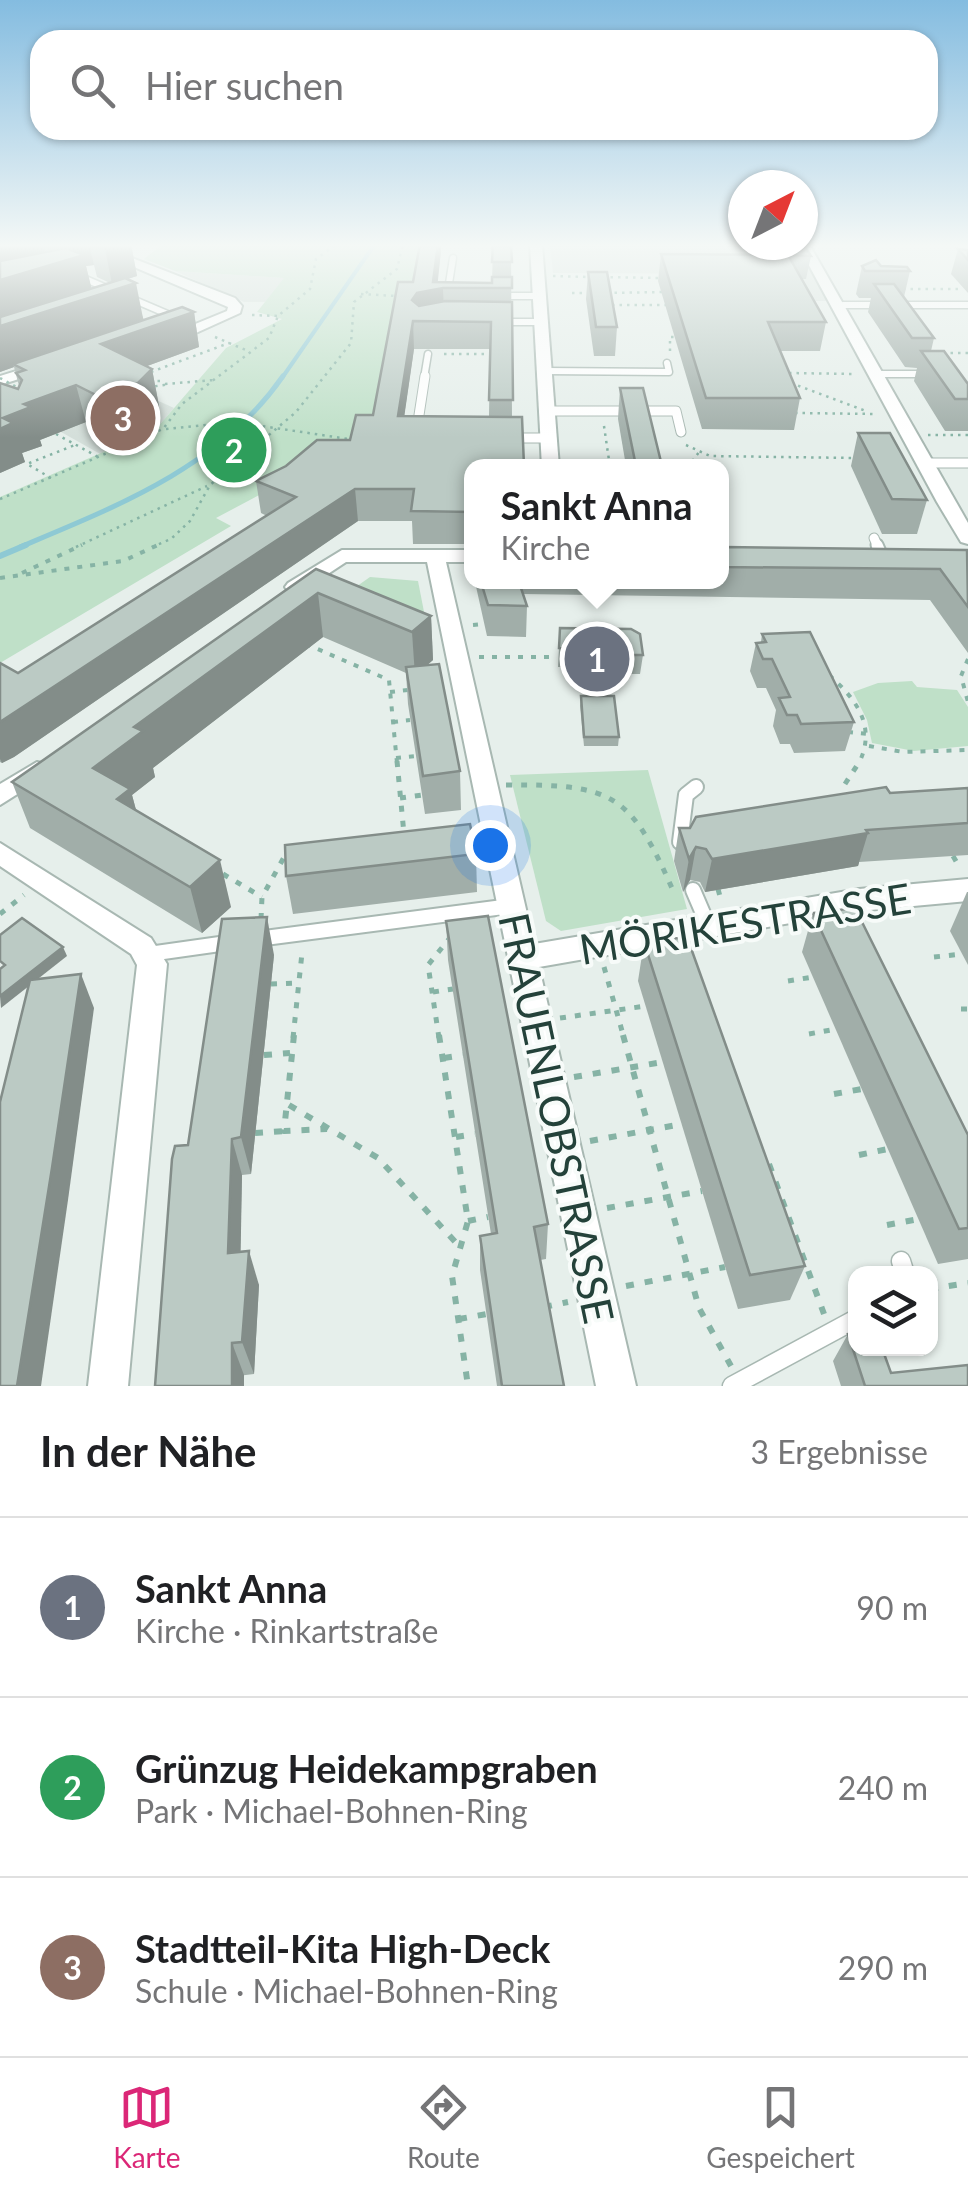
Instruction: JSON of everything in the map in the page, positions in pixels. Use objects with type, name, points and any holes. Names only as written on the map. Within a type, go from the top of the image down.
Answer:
[{"type":"street","points":[[154,328],[224,309]]},
{"type":"street","points":[[152,346],[195,330],[228,309]]},
{"type":"street","points":[[541,309],[551,459]]},
{"type":"street","points":[[845,309],[924,463],[934,494],[968,538]]},
{"type":"street","points":[[175,320],[195,330]]},
{"type":"street","points":[[4,387],[55,371]]},
{"type":"street","points":[[277,599],[342,556],[464,556]]},
{"type":"street","name":"FRAUENLOBSTRASSE","points":[[436,556],[616,1386]]},
{"type":"street","points":[[0,796],[64,751]]},
{"type":"street","points":[[0,853],[149,954],[152,964],[108,1386]]},
{"type":"street","name":"MÖRIKESTRASSE","points":[[522,958],[716,915],[860,900],[965,881]]},
{"type":"lane","points":[[146,309],[175,320]]},
{"type":"lane","points":[[484,322],[542,322]]},
{"type":"lane","points":[[416,438],[428,354]]},
{"type":"lane","points":[[544,363],[669,372],[667,363]]},
{"type":"lane","points":[[880,374],[950,374]]},
{"type":"lane","points":[[548,411],[676,412],[682,432]]},
{"type":"lane","points":[[492,438],[550,438]]},
{"type":"lane","points":[[924,463],[968,463]]},
{"type":"lane","points":[[874,538],[884,561]]},
{"type":"lane","points":[[679,852],[686,796],[696,787]]},
{"type":"lane","points":[[694,890],[716,915]]},
{"type":"lane","points":[[149,954],[511,906]]},
{"type":"lane","points":[[736,1384],[848,1323]]},
{"type":"path","points":[[240,309],[278,316]]},
{"type":"path","points":[[164,429],[182,404],[268,338],[278,316],[287,309]]},
{"type":"path","points":[[0,576],[112,563],[147,552],[183,530],[210,485],[229,465],[280,428],[352,344],[354,309]]},
{"type":"path","points":[[195,330],[249,351]]},
{"type":"path","points":[[667,363],[670,337],[688,337]]},
{"type":"path","points":[[144,379],[229,343]]},
{"type":"path","points":[[932,353],[968,353]]},
{"type":"path","points":[[428,354],[544,363]]},
{"type":"path","points":[[804,413],[787,373],[880,374]]},
{"type":"path","points":[[144,379],[142,386],[150,390],[168,376]]},
{"type":"path","points":[[144,379],[214,380]]},
{"type":"path","points":[[4,387],[22,383]]},
{"type":"path","points":[[791,383],[872,414]]},
{"type":"path","points":[[4,387],[30,394]]},
{"type":"path","points":[[601,411],[609,459]]},
{"type":"path","points":[[786,413],[889,414]]},
{"type":"path","points":[[0,499],[164,429],[236,422],[280,428]]},
{"type":"path","points":[[682,432],[684,445],[699,452],[736,458],[870,458]]},
{"type":"path","points":[[56,434],[100,458]]},
{"type":"path","points":[[910,434],[968,435]]},
{"type":"path","points":[[51,478],[28,464],[75,445]]},
{"type":"path","points":[[694,459],[699,452]]},
{"type":"path","points":[[18,576],[210,485]]},
{"type":"path","points":[[468,626],[484,624]]},
{"type":"path","points":[[301,642],[389,680],[404,834]]},
{"type":"path","points":[[457,657],[554,656]]},
{"type":"path","points":[[968,659],[961,676],[968,702]]},
{"type":"path","points":[[814,675],[830,675],[856,704],[868,734],[869,746],[845,784]]},
{"type":"path","points":[[390,692],[409,690]]},
{"type":"path","points":[[393,722],[410,720]]},
{"type":"path","points":[[840,732],[868,734]]},
{"type":"path","points":[[869,746],[903,752],[968,750]]},
{"type":"path","points":[[396,758],[416,756]]},
{"type":"path","points":[[485,785],[588,786],[610,797],[628,812],[656,851],[679,904]]},
{"type":"path","points":[[400,798],[422,795]]},
{"type":"path","points":[[385,837],[422,834]]},
{"type":"path","points":[[260,939],[262,898],[290,848]]},
{"type":"path","points":[[953,856],[965,881]]},
{"type":"path","points":[[212,868],[262,898]]},
{"type":"path","points":[[215,888],[227,877]]},
{"type":"path","points":[[716,915],[718,889]]},
{"type":"path","points":[[0,914],[24,896]]},
{"type":"path","points":[[468,1386],[452,1276],[468,1221],[428,965],[471,912]]},
{"type":"path","points":[[284,1131],[305,933]]},
{"type":"path","points":[[934,957],[962,954]]},
{"type":"path","points":[[603,962],[699,1308],[736,1384]]},
{"type":"path","points":[[788,980],[813,977]]},
{"type":"path","points":[[271,984],[298,983]]},
{"type":"path","points":[[433,992],[452,989]]},
{"type":"path","points":[[560,1018],[646,1006]]},
{"type":"path","points":[[809,1034],[836,1028]]},
{"type":"path","points":[[264,1055],[290,1053]]},
{"type":"path","points":[[444,1058],[463,1055]]},
{"type":"path","points":[[574,1077],[664,1062]]},
{"type":"path","points":[[834,1094],[862,1089]]},
{"type":"path","points":[[286,1103],[363,1148],[394,1173],[460,1246]]},
{"type":"path","points":[[590,1141],[682,1124]]},
{"type":"path","points":[[255,1133],[327,1129]]},
{"type":"path","points":[[456,1137],[475,1134]]},
{"type":"path","points":[[858,1155],[888,1149]]},
{"type":"path","points":[[769,1164],[830,1332]]},
{"type":"path","points":[[607,1208],[702,1191]]},
{"type":"path","points":[[468,1221],[488,1217]]},
{"type":"path","points":[[887,1225],[919,1219]]},
{"type":"path","points":[[626,1286],[725,1266]]},
{"type":"path","points":[[938,1288],[968,1282]]},
{"type":"path","points":[[540,1307],[568,1302]]},
{"type":"path","points":[[459,1320],[486,1314]]},
{"type":"shaded area","points":[[143,394],[174,408],[156,429],[102,455],[54,428]]},
{"type":"green space","points":[[260,309],[412,309],[378,432],[216,518],[231,526],[0,663],[0,497],[156,429],[226,348],[282,319],[257,312]]},
{"type":"green space","points":[[370,577],[418,581],[432,653],[326,608]]},
{"type":"green space","points":[[912,681],[917,687],[957,690],[968,707],[968,746],[914,751],[872,743],[867,720],[853,692],[878,683]]},
{"type":"green space","points":[[648,770],[687,909],[561,931],[546,921],[510,775]]},
{"type":"building","points":[[27,309],[55,309],[0,326],[0,317]]},
{"type":"building","points":[[177,309],[194,312],[101,344],[152,369],[138,383],[100,397],[76,385],[24,404],[31,407],[3,418],[13,423],[0,429],[0,383],[18,389],[22,380],[16,373],[25,370],[13,364]]},
{"type":"building","points":[[393,309],[512,309],[513,400],[489,400],[491,322],[413,321],[398,416],[522,417],[524,459],[464,459],[464,512],[411,511],[414,489],[355,489],[0,722],[0,663],[18,673],[296,497],[256,481],[286,466],[317,440],[350,440],[356,415],[373,415]]},
{"type":"building","points":[[593,309],[614,309],[617,327],[596,327]]},
{"type":"building","points":[[678,309],[818,309],[826,322],[768,322],[800,398],[706,398]]},
{"type":"building","points":[[891,309],[912,309],[934,338],[912,338]]},
{"type":"building","points":[[921,351],[944,351],[968,384],[968,399],[955,399]]},
{"type":"building","points":[[620,388],[643,388],[660,459],[635,459]]},
{"type":"building","points":[[858,433],[890,433],[927,500],[892,499]]},
{"type":"building","points":[[729,547],[967,550],[968,607],[940,569],[729,567]]},
{"type":"building","points":[[316,569],[431,616],[412,632],[318,593],[134,727],[143,731],[93,768],[130,789],[117,799],[220,860],[190,887],[12,782]]},
{"type":"building","points":[[483,589],[521,589],[527,606],[488,605]]},
{"type":"building","points":[[560,628],[631,629],[640,634],[643,655],[612,655],[611,649],[559,648]]},
{"type":"building","points":[[810,632],[854,722],[801,724],[797,715],[787,715],[779,698],[790,697],[772,659],[763,659],[756,643],[766,642],[762,634]]},
{"type":"building","points":[[439,664],[460,771],[423,776],[406,667]]},
{"type":"building","points":[[581,696],[614,696],[619,737],[584,737]]},
{"type":"building","points":[[886,787],[890,793],[968,788],[968,823],[866,830],[868,833],[712,859],[706,849],[696,847],[689,859],[679,828],[690,828],[696,817]]},
{"type":"building","points":[[470,824],[476,854],[286,876],[285,845]]},
{"type":"building","points":[[855,908],[968,1135],[968,1228],[959,1229],[813,913]]},
{"type":"building","points":[[488,916],[548,1224],[534,1227],[564,1386],[502,1386],[480,1236],[497,1233],[446,921]]},
{"type":"building","points":[[267,917],[241,1137],[232,1139],[228,1253],[249,1251],[242,1342],[232,1343],[232,1386],[155,1386],[172,1159],[175,1146],[188,1145],[222,919]]},
{"type":"building","points":[[22,918],[63,947],[0,996],[0,969],[5,965],[0,961],[0,935]]},
{"type":"building","points":[[687,937],[805,1266],[750,1275],[644,942]]},
{"type":"building","points":[[81,974],[17,1386],[0,1386],[0,1102],[30,980]]},
{"type":"building","points":[[855,1356],[885,1356],[891,1373],[968,1365],[968,1386],[865,1386]]},
{"type":"waterway","points":[[282,378],[330,309]]},
{"type":"waterway","points":[[20,547],[130,499],[198,459],[258,408],[283,376]]},
{"type":"waterway","points":[[0,556],[26,545]]},
{"type":"place","name":"Stadtteil-Kita High-Deck","points":[[123,418]]},
{"type":"place","name":"Grünzug Heidekampgraben","points":[[234,450]]},
{"type":"place","name":"Sankt Anna","points":[[597,659]]}]
